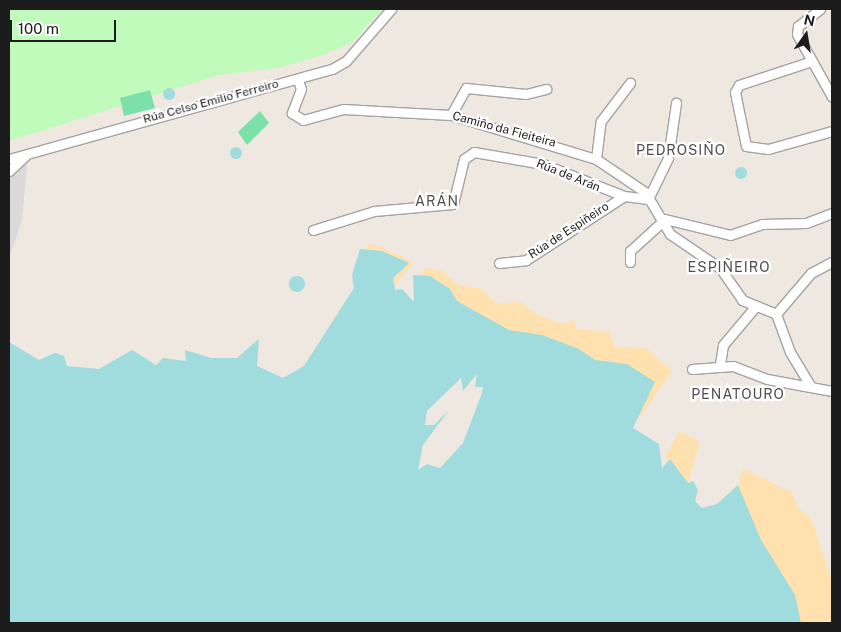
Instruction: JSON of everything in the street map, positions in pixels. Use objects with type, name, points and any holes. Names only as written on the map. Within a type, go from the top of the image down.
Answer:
[{"type":"street","name":"Rúa Celso Emilio Ferreiro","points":[[9,159],[298,80],[346,61],[391,9]]},
{"type":"street","points":[[820,9],[798,26],[797,34],[832,97]]},
{"type":"street","points":[[812,61],[739,85],[735,92],[746,146],[768,149],[832,131]]},
{"type":"street","name":"Camiño da Fieiteira","points":[[298,80],[301,89],[292,113],[309,120],[343,109],[451,115],[596,159],[637,184],[648,199]]},
{"type":"street","points":[[596,159],[602,121],[630,84]]},
{"type":"street","points":[[451,115],[466,88],[526,94],[546,89]]},
{"type":"street","points":[[676,103],[668,158],[648,199],[665,219],[670,234],[720,268],[742,300],[755,307],[776,314]]},
{"type":"street","name":"Rúa de Arán","points":[[313,230],[374,211],[452,204],[464,159],[474,152],[543,164],[624,196]]},
{"type":"street","points":[[9,170],[28,154]]},
{"type":"street","name":"Rúa de Espiñeiro","points":[[499,263],[526,260],[624,196],[648,199]]},
{"type":"street","points":[[665,219],[730,235],[762,224],[806,223],[832,213]]},
{"type":"street","points":[[630,262],[630,251],[665,219]]},
{"type":"street","points":[[776,314],[811,273],[832,262]]},
{"type":"street","points":[[720,364],[723,345],[755,307]]},
{"type":"street","points":[[776,314],[790,352],[811,387]]},
{"type":"street","points":[[692,369],[720,364],[832,391]]},
{"type":"shaded area","points":[[28,154],[22,221],[9,258],[9,159]]},
{"type":"sand","points":[[370,243],[410,260],[412,266],[385,295],[358,256]]},
{"type":"sand","points":[[425,268],[441,270],[459,285],[483,289],[495,303],[521,302],[534,313],[562,324],[573,320],[577,329],[610,332],[615,347],[646,348],[672,371],[633,427],[416,282]]},
{"type":"sand","points":[[680,431],[700,442],[688,483],[670,459],[664,458]]},
{"type":"sand","points":[[743,469],[792,492],[798,508],[811,518],[832,580],[832,623],[769,623],[717,504],[738,485]]},
{"type":"green space","points":[[9,9],[383,9],[351,43],[320,56],[278,68],[219,75],[9,141]]},
{"type":"green space","points":[[150,90],[155,108],[124,116],[120,98]]},
{"type":"green space","points":[[260,111],[269,123],[247,145],[238,132]]},
{"type":"water","points":[[167,88],[171,88],[175,94],[171,100],[167,100],[163,96],[163,92]]},
{"type":"water","points":[[234,147],[238,147],[242,153],[238,159],[234,159],[230,155],[230,151]]},
{"type":"water","points":[[739,167],[743,167],[747,173],[743,179],[739,179],[735,175],[735,171]]},
{"type":"water","points":[[360,249],[382,251],[409,263],[393,278],[395,290],[402,289],[414,302],[413,275],[430,276],[450,289],[457,301],[509,330],[542,335],[579,349],[595,360],[627,364],[655,382],[633,428],[659,444],[662,468],[670,459],[688,483],[693,481],[698,490],[695,501],[702,508],[717,504],[738,485],[761,540],[795,595],[801,623],[9,623],[9,342],[39,360],[55,353],[64,356],[67,366],[99,369],[132,350],[156,365],[163,358],[186,361],[185,350],[211,358],[237,358],[259,339],[257,366],[283,378],[304,366],[354,288],[352,275]],"holes":[[[477,374],[475,387],[483,387],[482,393],[463,443],[440,468],[427,464],[418,470],[423,445],[449,410],[434,425],[425,425],[427,411],[461,378],[463,391]]]},
{"type":"water","points":[[294,276],[300,276],[305,281],[303,290],[294,292],[289,287],[289,281]]},
{"type":"district","name":"PEDROSIÑO","points":[[681,150]]},
{"type":"district","name":"ARÁN","points":[[437,201]]},
{"type":"district","name":"ESPIÑEIRO","points":[[729,267]]},
{"type":"district","name":"PENATOURO","points":[[738,394]]}]
